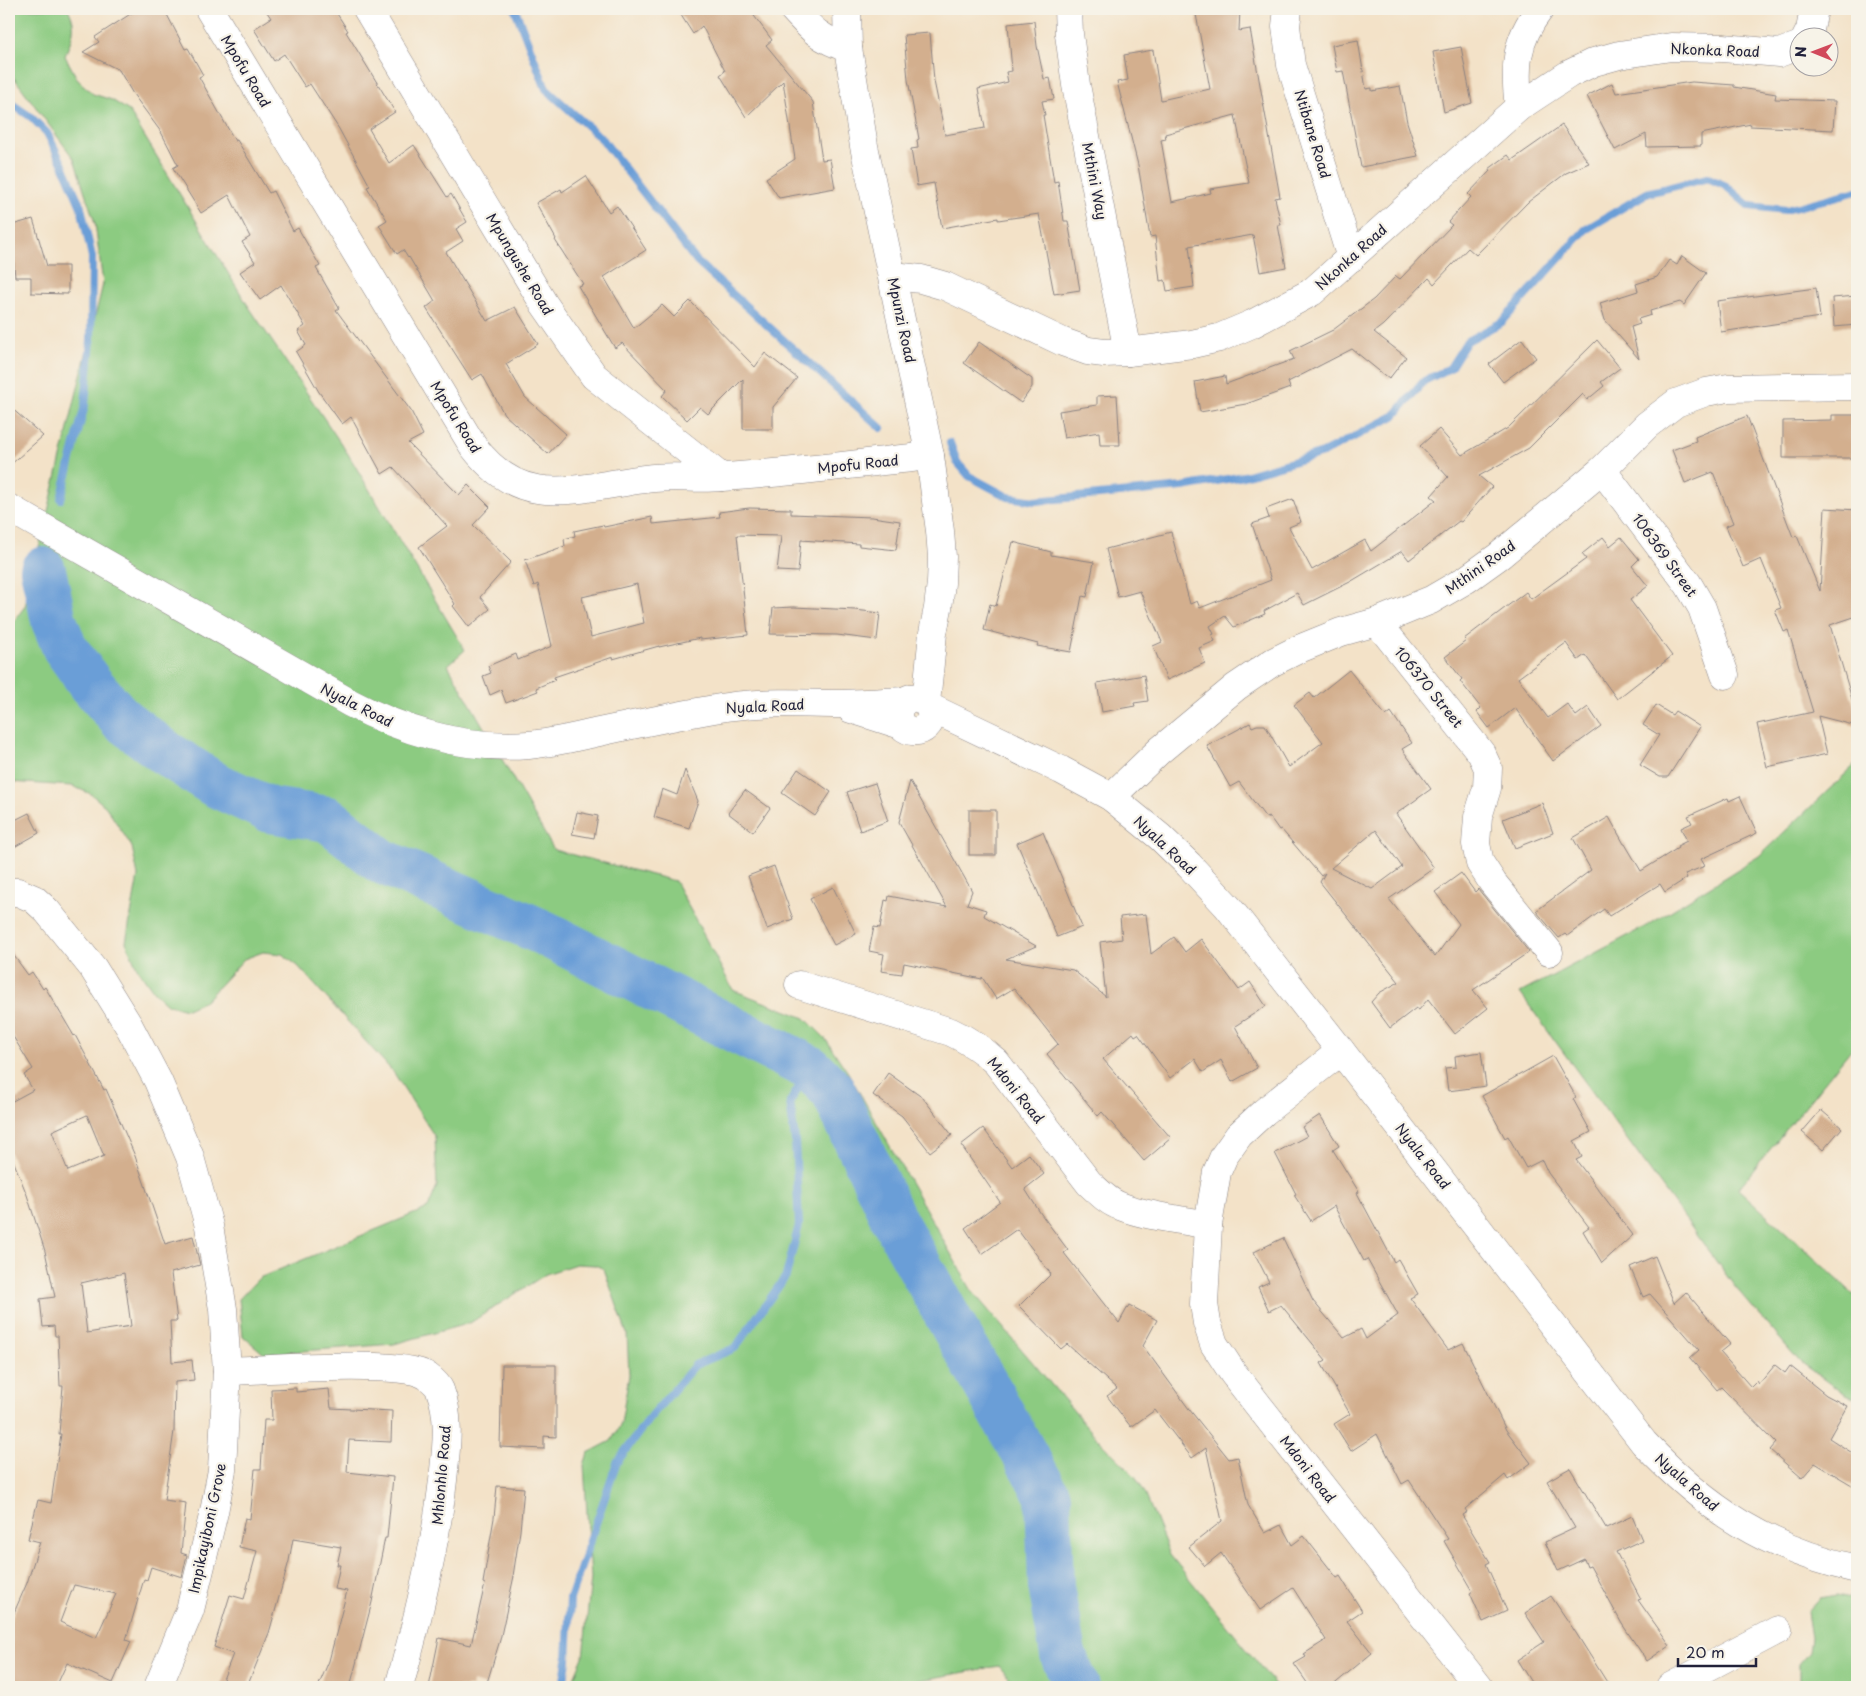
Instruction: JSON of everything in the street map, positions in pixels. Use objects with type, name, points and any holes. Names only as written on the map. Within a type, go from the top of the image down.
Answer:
[{"type":"street","name":"Mpofu Road","points":[[209,9],[460,425],[486,463],[503,476],[518,484],[537,490],[568,490],[654,478],[721,478],[930,456]]},
{"type":"street","name":"Mpungushe Road","points":[[367,9],[544,304],[594,376],[721,478]]},
{"type":"street","points":[[793,9],[817,34],[828,41],[848,48]]},
{"type":"street","name":"Mpunzi Road","points":[[847,9],[848,48],[864,146],[893,276],[936,492],[942,557],[938,608],[916,710]]},
{"type":"street","name":"Mthini Way","points":[[1068,9],[1076,85],[1128,352]]},
{"type":"street","name":"Ntibane Road","points":[[1288,9],[1286,26],[1292,65],[1351,258]]},
{"type":"street","points":[[1519,107],[1516,70],[1520,43],[1530,21],[1540,9]]},
{"type":"street","points":[[1810,28],[1814,9]]},
{"type":"street","name":"Nkonka Road","points":[[893,276],[921,279],[945,286],[1063,342],[1088,350],[1104,353],[1128,352],[1208,340],[1252,324],[1286,308],[1312,292],[1519,107],[1570,74],[1594,62],[1620,55],[1670,47],[1788,49]]},
{"type":"street","name":"Mthini Road","points":[[1111,797],[1159,751],[1236,687],[1273,662],[1299,648],[1341,632],[1377,622],[1431,600],[1500,556],[1602,470],[1664,411],[1676,403],[1706,392],[1728,388],[1857,386]]},
{"type":"street","name":"106369 Street","points":[[1602,470],[1688,584],[1702,608],[1726,675]]},
{"type":"street","name":"Nyala Road","points":[[9,508],[350,703],[376,717],[430,736],[494,746],[528,745],[563,741],[728,707],[795,703],[916,710],[988,736],[1053,766],[1111,797],[1160,837],[1228,907],[1644,1443],[1670,1471],[1728,1517],[1760,1536],[1794,1551],[1830,1563],[1857,1569]]},
{"type":"street","name":"106370 Street","points":[[1377,622],[1482,753],[1488,768],[1487,788],[1478,817],[1476,844],[1480,863],[1493,884],[1549,952]]},
{"type":"street","name":"Impikayiboni Grove","points":[[9,892],[18,892],[34,900],[47,911],[93,968],[129,1026],[158,1080],[190,1157],[209,1226],[223,1310],[227,1371],[222,1470],[214,1512],[190,1610],[158,1687]]},
{"type":"street","name":"Mdoni Road","points":[[799,985],[968,1039],[996,1062],[1089,1183],[1104,1197],[1119,1206],[1208,1225]]},
{"type":"street","name":"Mdoni Road","points":[[1341,1051],[1238,1135],[1224,1156],[1217,1172],[1208,1225],[1204,1304],[1207,1323],[1214,1344],[1233,1373],[1479,1687]]},
{"type":"street","name":"Mhlonhlo Road","points":[[227,1371],[368,1366],[426,1375],[439,1388],[445,1407],[448,1431],[437,1529],[414,1633],[399,1687]]},
{"type":"street","points":[[1670,1687],[1778,1630]]},
{"type":"green space","points":[[9,9],[68,9],[73,21],[73,32],[65,56],[78,80],[93,94],[112,100],[129,111],[247,304],[348,454],[465,650],[448,665],[554,850],[675,881],[733,990],[805,1018],[824,1037],[849,1074],[972,1291],[1096,1437],[1135,1476],[1145,1493],[1170,1555],[1277,1687],[1016,1687],[999,1666],[882,1687],[570,1687],[583,1657],[591,1578],[584,1465],[588,1453],[611,1441],[621,1424],[629,1375],[627,1334],[604,1269],[595,1265],[576,1264],[546,1274],[470,1323],[394,1344],[264,1354],[243,1336],[239,1299],[259,1278],[428,1208],[437,1186],[435,1137],[394,1073],[298,966],[282,954],[263,952],[244,959],[205,1001],[187,1009],[168,1005],[154,992],[137,968],[126,942],[138,876],[132,847],[106,807],[91,794],[72,786],[9,782],[9,628],[25,606],[103,284],[95,223],[74,159],[15,79],[9,74]]},
{"type":"green space","points":[[1857,763],[1857,1042],[1738,1189],[1857,1297],[1857,1399],[1847,1396],[1801,1363],[1735,1287],[1520,993],[1650,924],[1759,856]]},
{"type":"green space","points":[[1837,1595],[1857,1600],[1857,1687],[1799,1687],[1799,1664],[1809,1652],[1811,1638],[1807,1612],[1820,1598]]},
{"type":"building","points":[[138,9],[164,9],[185,49],[188,48],[203,75],[199,77],[235,141],[237,140],[269,193],[273,191],[293,231],[298,228],[320,266],[316,268],[339,308],[336,310],[411,411],[423,435],[408,443],[459,495],[468,485],[490,507],[473,525],[511,562],[480,597],[490,609],[469,627],[453,606],[455,604],[419,547],[447,526],[393,467],[382,474],[351,417],[342,424],[319,392],[296,352],[306,345],[298,331],[305,326],[281,285],[260,300],[240,272],[255,262],[242,242],[250,237],[229,195],[201,213],[173,168],[178,165],[161,132],[133,94],[119,70],[83,52],[99,42],[95,37]]},
{"type":"building","points":[[265,9],[334,9],[348,31],[346,32],[395,112],[369,129],[389,163],[414,145],[447,197],[451,194],[467,222],[456,229],[463,241],[446,252],[487,321],[515,307],[538,344],[506,364],[525,397],[566,434],[548,454],[504,414],[482,374],[472,380],[426,308],[435,301],[409,257],[403,250],[397,254],[379,225],[387,220],[367,187],[370,186],[339,129],[310,84],[305,87],[284,54],[274,61],[254,29],[271,18]]},
{"type":"building","points":[[677,9],[749,9],[772,40],[766,45],[813,102],[822,160],[830,159],[835,188],[779,198],[766,178],[795,159],[783,81],[746,117],[720,75],[725,71],[702,26],[693,34]]},
{"type":"building","points":[[1195,9],[1240,9],[1239,31],[1250,29],[1280,197],[1275,198],[1281,225],[1278,225],[1286,267],[1260,272],[1253,235],[1189,246],[1194,287],[1167,291],[1165,280],[1160,281],[1155,236],[1150,237],[1138,165],[1117,82],[1128,80],[1124,55],[1153,50],[1161,100],[1210,89]],"holes":[[[1235,115],[1249,183],[1210,189],[1211,193],[1172,202],[1161,140],[1166,139],[1165,134]]]},
{"type":"building","points":[[1034,21],[1044,79],[1050,78],[1054,99],[1042,101],[1054,182],[1058,181],[1064,221],[1068,221],[1080,290],[1054,294],[1039,214],[998,220],[998,218],[942,228],[934,183],[917,186],[911,149],[918,148],[917,140],[919,139],[908,80],[904,35],[930,33],[934,81],[945,135],[985,128],[978,89],[1008,82],[1006,72],[1012,71],[1008,24]]},
{"type":"building","points":[[1358,40],[1366,89],[1372,88],[1372,91],[1400,86],[1407,122],[1418,156],[1361,167],[1343,71],[1337,72],[1332,45]]},
{"type":"building","points":[[1461,47],[1472,103],[1444,112],[1433,52]]},
{"type":"building","points":[[1692,82],[1734,85],[1734,87],[1776,94],[1775,99],[1835,101],[1833,130],[1750,126],[1751,124],[1701,134],[1701,146],[1647,147],[1646,134],[1615,150],[1587,96],[1612,83],[1616,93]]},
{"type":"building","points":[[1562,125],[1589,163],[1566,173],[1528,202],[1476,255],[1468,248],[1434,284],[1429,278],[1374,332],[1406,357],[1389,379],[1352,349],[1288,382],[1290,388],[1246,404],[1200,412],[1195,382],[1225,376],[1226,384],[1294,359],[1290,351],[1333,330],[1374,299],[1396,276],[1400,279],[1452,225],[1448,222],[1471,197],[1468,194],[1490,171],[1489,169],[1508,155],[1512,160]]},
{"type":"building","points":[[586,176],[609,212],[617,206],[646,250],[604,277],[634,328],[662,305],[674,317],[690,301],[755,367],[765,353],[797,378],[773,407],[773,429],[743,429],[743,379],[708,414],[700,407],[687,420],[662,396],[667,390],[622,343],[615,348],[578,286],[583,284],[555,240],[536,203],[561,189],[562,192]]},
{"type":"building","points":[[33,219],[47,266],[68,266],[68,294],[31,293],[31,277],[15,277],[13,255],[9,256],[9,226]]},
{"type":"building","points":[[1682,256],[1706,273],[1684,305],[1680,302],[1650,311],[1651,315],[1638,319],[1640,324],[1631,327],[1639,359],[1605,320],[1600,303],[1638,291],[1636,284],[1657,277],[1669,260],[1677,265]]},
{"type":"building","points":[[1816,288],[1820,317],[1721,332],[1717,301]]},
{"type":"building","points":[[1857,296],[1857,325],[1834,327],[1832,298]]},
{"type":"building","points":[[1522,339],[1536,358],[1503,382],[1489,364]]},
{"type":"building","points":[[1597,340],[1620,368],[1601,382],[1604,386],[1587,400],[1583,394],[1529,448],[1479,476],[1492,487],[1461,522],[1459,521],[1409,560],[1402,551],[1350,582],[1304,605],[1297,593],[1264,611],[1265,614],[1234,627],[1225,616],[1210,626],[1215,641],[1199,648],[1205,663],[1167,680],[1153,646],[1162,642],[1140,591],[1118,597],[1106,549],[1171,532],[1190,604],[1197,601],[1200,608],[1271,580],[1252,524],[1269,518],[1266,509],[1293,499],[1301,522],[1289,527],[1312,570],[1365,540],[1371,551],[1436,500],[1431,496],[1448,477],[1420,446],[1439,429],[1462,455],[1508,428]]},
{"type":"building","points":[[979,342],[1032,379],[1032,387],[1021,403],[964,363]]},
{"type":"building","points":[[1117,395],[1120,445],[1100,445],[1099,432],[1064,438],[1059,411],[1097,405],[1097,396]]},
{"type":"building","points":[[9,406],[43,436],[9,466]]},
{"type":"building","points":[[1832,415],[1855,415],[1855,425],[1857,425],[1857,458],[1783,458],[1783,421],[1832,420]]},
{"type":"building","points":[[1747,416],[1793,537],[1797,536],[1820,591],[1825,508],[1857,510],[1857,616],[1830,625],[1857,716],[1857,726],[1818,716],[1827,754],[1767,767],[1757,724],[1813,712],[1788,630],[1784,632],[1775,610],[1781,608],[1761,559],[1743,567],[1726,526],[1733,523],[1713,472],[1685,483],[1672,450],[1696,441],[1695,437]]},
{"type":"building","points":[[749,508],[791,509],[791,514],[872,517],[900,521],[896,550],[859,546],[859,544],[801,540],[798,572],[777,571],[781,536],[737,535],[748,635],[700,640],[700,638],[659,646],[613,659],[613,657],[554,677],[555,680],[536,688],[538,691],[506,703],[501,690],[490,695],[483,676],[491,673],[488,666],[516,654],[518,660],[552,646],[538,584],[534,586],[525,560],[565,546],[564,539],[575,536],[574,531],[652,517],[653,524],[720,517],[719,512]],"holes":[[[637,584],[644,623],[591,637],[582,597]]]},
{"type":"building","points":[[1603,537],[1610,546],[1621,537],[1639,559],[1632,566],[1648,586],[1630,600],[1672,656],[1617,699],[1585,655],[1578,660],[1566,643],[1518,678],[1548,718],[1567,704],[1576,716],[1588,707],[1601,726],[1553,761],[1515,708],[1489,728],[1477,712],[1481,708],[1460,681],[1462,679],[1445,657],[1466,641],[1464,639],[1526,592],[1531,599],[1586,559],[1582,554]]},
{"type":"building","points":[[1013,542],[1051,552],[1051,555],[1094,562],[1087,597],[1082,596],[1071,652],[1037,646],[1038,644],[984,630],[990,604],[996,606]]},
{"type":"building","points":[[794,607],[880,613],[877,640],[837,635],[770,634],[773,608]]},
{"type":"building","points":[[1349,670],[1386,716],[1391,712],[1412,743],[1402,749],[1431,789],[1396,814],[1434,868],[1389,899],[1435,957],[1459,924],[1435,892],[1461,873],[1475,892],[1478,889],[1529,952],[1473,990],[1488,1008],[1455,1034],[1428,999],[1419,1010],[1416,1008],[1390,1028],[1371,1002],[1379,993],[1399,982],[1320,882],[1325,873],[1321,876],[1281,829],[1279,830],[1269,816],[1266,818],[1239,782],[1230,787],[1207,746],[1250,723],[1252,727],[1265,725],[1289,767],[1323,742],[1294,705],[1310,693],[1314,698]],"holes":[[[1376,830],[1402,867],[1372,889],[1331,868]]]},
{"type":"building","points":[[1144,675],[1148,701],[1134,703],[1135,706],[1102,712],[1097,683]]},
{"type":"building","points":[[1656,705],[1672,715],[1675,711],[1700,727],[1668,777],[1660,777],[1640,765],[1659,735],[1643,725]]},
{"type":"building","points":[[798,769],[831,792],[815,816],[782,793]]},
{"type":"building","points":[[685,770],[698,801],[689,828],[654,817],[662,789],[677,795]]},
{"type":"building","points":[[910,781],[972,891],[967,904],[986,910],[984,916],[1036,946],[1006,959],[1073,970],[1106,997],[1100,942],[1122,939],[1120,917],[1146,914],[1151,954],[1174,937],[1185,952],[1201,939],[1239,990],[1250,982],[1266,1006],[1235,1026],[1257,1068],[1232,1082],[1221,1060],[1203,1072],[1195,1059],[1170,1078],[1138,1034],[1135,1036],[1133,1033],[1103,1059],[1171,1138],[1144,1161],[1102,1112],[1098,1116],[1047,1054],[1058,1044],[1014,988],[996,999],[982,977],[982,979],[904,963],[902,974],[881,971],[884,954],[869,951],[874,927],[880,928],[885,900],[888,901],[889,896],[947,907],[899,822]]},
{"type":"building","points":[[875,783],[888,821],[860,831],[847,792]]},
{"type":"building","points":[[745,790],[770,808],[753,832],[728,813]]},
{"type":"building","points":[[1740,796],[1757,833],[1701,859],[1705,866],[1685,874],[1687,878],[1665,892],[1660,884],[1609,916],[1604,909],[1567,936],[1565,934],[1559,938],[1536,911],[1591,870],[1573,838],[1609,817],[1641,871],[1687,841],[1681,828],[1692,823],[1688,816],[1728,798],[1729,801]]},
{"type":"building","points":[[1542,803],[1553,833],[1515,848],[1503,819]]},
{"type":"building","points":[[969,810],[996,810],[996,855],[969,855]]},
{"type":"building","points":[[577,812],[598,816],[594,838],[572,834]]},
{"type":"building","points":[[29,813],[39,833],[9,850],[9,823]]},
{"type":"building","points":[[1043,832],[1082,927],[1057,937],[1017,843]]},
{"type":"building","points":[[774,866],[793,919],[767,929],[748,876]]},
{"type":"building","points":[[833,887],[856,934],[834,945],[810,899]]},
{"type":"building","points":[[9,949],[28,975],[32,972],[43,989],[45,987],[75,1035],[104,1090],[106,1089],[135,1156],[165,1244],[193,1236],[200,1265],[171,1273],[177,1321],[170,1321],[172,1362],[192,1360],[194,1380],[175,1382],[174,1431],[164,1500],[186,1503],[181,1553],[187,1555],[182,1577],[151,1567],[147,1580],[144,1579],[126,1640],[131,1642],[113,1683],[67,1663],[56,1687],[9,1687],[9,1624],[27,1583],[40,1542],[28,1539],[38,1500],[51,1503],[61,1434],[59,1434],[63,1386],[60,1386],[58,1336],[55,1336],[54,1326],[43,1327],[40,1299],[55,1297],[45,1251],[27,1195],[9,1150],[9,1103],[33,1090],[24,1075],[33,1069],[9,1030]],"holes":[[[87,1115],[104,1156],[68,1171],[52,1131]],[[124,1273],[131,1326],[87,1333],[81,1283]],[[74,1585],[116,1594],[96,1638],[60,1622]]]},
{"type":"building","points":[[1481,1052],[1486,1086],[1448,1091],[1445,1068],[1456,1067],[1455,1056]]},
{"type":"building","points":[[1553,1056],[1576,1097],[1573,1099],[1591,1132],[1574,1141],[1582,1157],[1576,1160],[1633,1235],[1602,1263],[1583,1231],[1589,1227],[1548,1173],[1542,1160],[1526,1168],[1508,1136],[1505,1138],[1482,1096]]},
{"type":"building","points":[[888,1073],[923,1098],[952,1135],[930,1152],[902,1116],[873,1095]]},
{"type":"building","points":[[1821,1110],[1842,1128],[1823,1150],[1802,1132]]},
{"type":"building","points":[[1320,1115],[1339,1146],[1333,1150],[1359,1192],[1357,1193],[1394,1262],[1398,1259],[1418,1294],[1410,1298],[1448,1350],[1463,1343],[1506,1430],[1531,1463],[1508,1480],[1505,1475],[1465,1509],[1467,1512],[1462,1515],[1490,1562],[1486,1564],[1507,1611],[1483,1622],[1470,1593],[1473,1591],[1444,1541],[1448,1539],[1409,1480],[1402,1484],[1377,1434],[1351,1451],[1334,1424],[1350,1414],[1321,1363],[1326,1360],[1281,1305],[1269,1311],[1258,1287],[1269,1282],[1254,1252],[1283,1238],[1313,1301],[1344,1338],[1361,1329],[1366,1339],[1398,1315],[1367,1259],[1364,1261],[1334,1206],[1311,1221],[1294,1195],[1296,1194],[1275,1153],[1307,1136],[1302,1127]]},
{"type":"building","points":[[983,1128],[1012,1167],[1029,1154],[1044,1174],[1025,1189],[1068,1250],[1064,1253],[1119,1323],[1129,1305],[1157,1320],[1143,1346],[1189,1409],[1229,1459],[1238,1457],[1248,1505],[1265,1533],[1281,1525],[1292,1545],[1304,1536],[1337,1578],[1340,1576],[1362,1611],[1347,1621],[1372,1653],[1331,1687],[1310,1687],[1294,1664],[1306,1657],[1304,1654],[1326,1640],[1293,1588],[1260,1610],[1221,1553],[1205,1566],[1189,1547],[1222,1521],[1206,1448],[1192,1458],[1155,1410],[1131,1427],[1107,1396],[1117,1389],[1067,1344],[1061,1349],[1019,1306],[1051,1274],[1017,1229],[982,1254],[965,1228],[1000,1202],[961,1145]]},
{"type":"building","points":[[1655,1256],[1674,1303],[1686,1292],[1730,1344],[1720,1352],[1751,1387],[1757,1381],[1759,1384],[1775,1365],[1785,1373],[1790,1366],[1826,1395],[1847,1406],[1829,1438],[1857,1456],[1857,1488],[1815,1463],[1802,1478],[1770,1450],[1776,1443],[1721,1387],[1717,1390],[1690,1358],[1699,1350],[1650,1294],[1643,1297],[1630,1267]]},
{"type":"building","points":[[502,1365],[556,1365],[556,1437],[544,1436],[544,1449],[500,1447]]},
{"type":"building","points":[[296,1388],[296,1392],[329,1389],[331,1408],[392,1411],[391,1442],[349,1440],[347,1472],[393,1477],[387,1538],[385,1538],[372,1602],[350,1687],[318,1687],[329,1661],[347,1591],[335,1589],[340,1565],[337,1565],[341,1547],[293,1539],[289,1561],[269,1633],[247,1687],[220,1687],[233,1654],[214,1647],[230,1595],[244,1599],[257,1551],[239,1547],[245,1518],[250,1519],[255,1469],[261,1469],[264,1420],[272,1420],[271,1389]]},
{"type":"building","points":[[1570,1468],[1606,1528],[1632,1516],[1642,1540],[1616,1552],[1641,1599],[1638,1600],[1670,1645],[1647,1661],[1622,1624],[1590,1566],[1587,1567],[1584,1559],[1558,1571],[1545,1542],[1575,1528],[1547,1481]]},
{"type":"building","points":[[497,1486],[524,1488],[514,1576],[500,1640],[486,1686],[473,1682],[472,1687],[429,1687],[439,1638],[471,1645],[485,1584],[483,1583],[494,1518]]},
{"type":"building","points":[[1551,1596],[1610,1687],[1534,1687],[1517,1660],[1544,1642],[1525,1613]]},
{"type":"waterway","points":[[515,9],[546,89],[602,139],[697,262],[881,428]]},
{"type":"waterway","points":[[9,102],[31,117],[47,133],[81,207],[92,257],[91,340],[85,405],[61,499]]},
{"type":"waterway","points":[[950,443],[957,462],[969,476],[1008,497],[1035,501],[1183,487],[1244,476],[1323,453],[1394,416],[1424,381],[1450,368],[1467,341],[1502,322],[1585,230],[1647,193],[1708,178],[1726,186],[1749,206],[1786,210],[1857,191]]},
{"type":"waterway","points":[[43,570],[54,621],[65,648],[90,683],[122,720],[166,753],[214,784],[270,810],[328,819],[381,861],[544,933],[810,1068],[833,1091],[896,1224],[1048,1496],[1051,1586],[1063,1655],[1077,1687]]},
{"type":"waterway","points":[[563,1687],[567,1660],[570,1599],[617,1462],[648,1420],[695,1365],[735,1348],[786,1276],[799,1225],[795,1141],[790,1102],[810,1068]]}]
